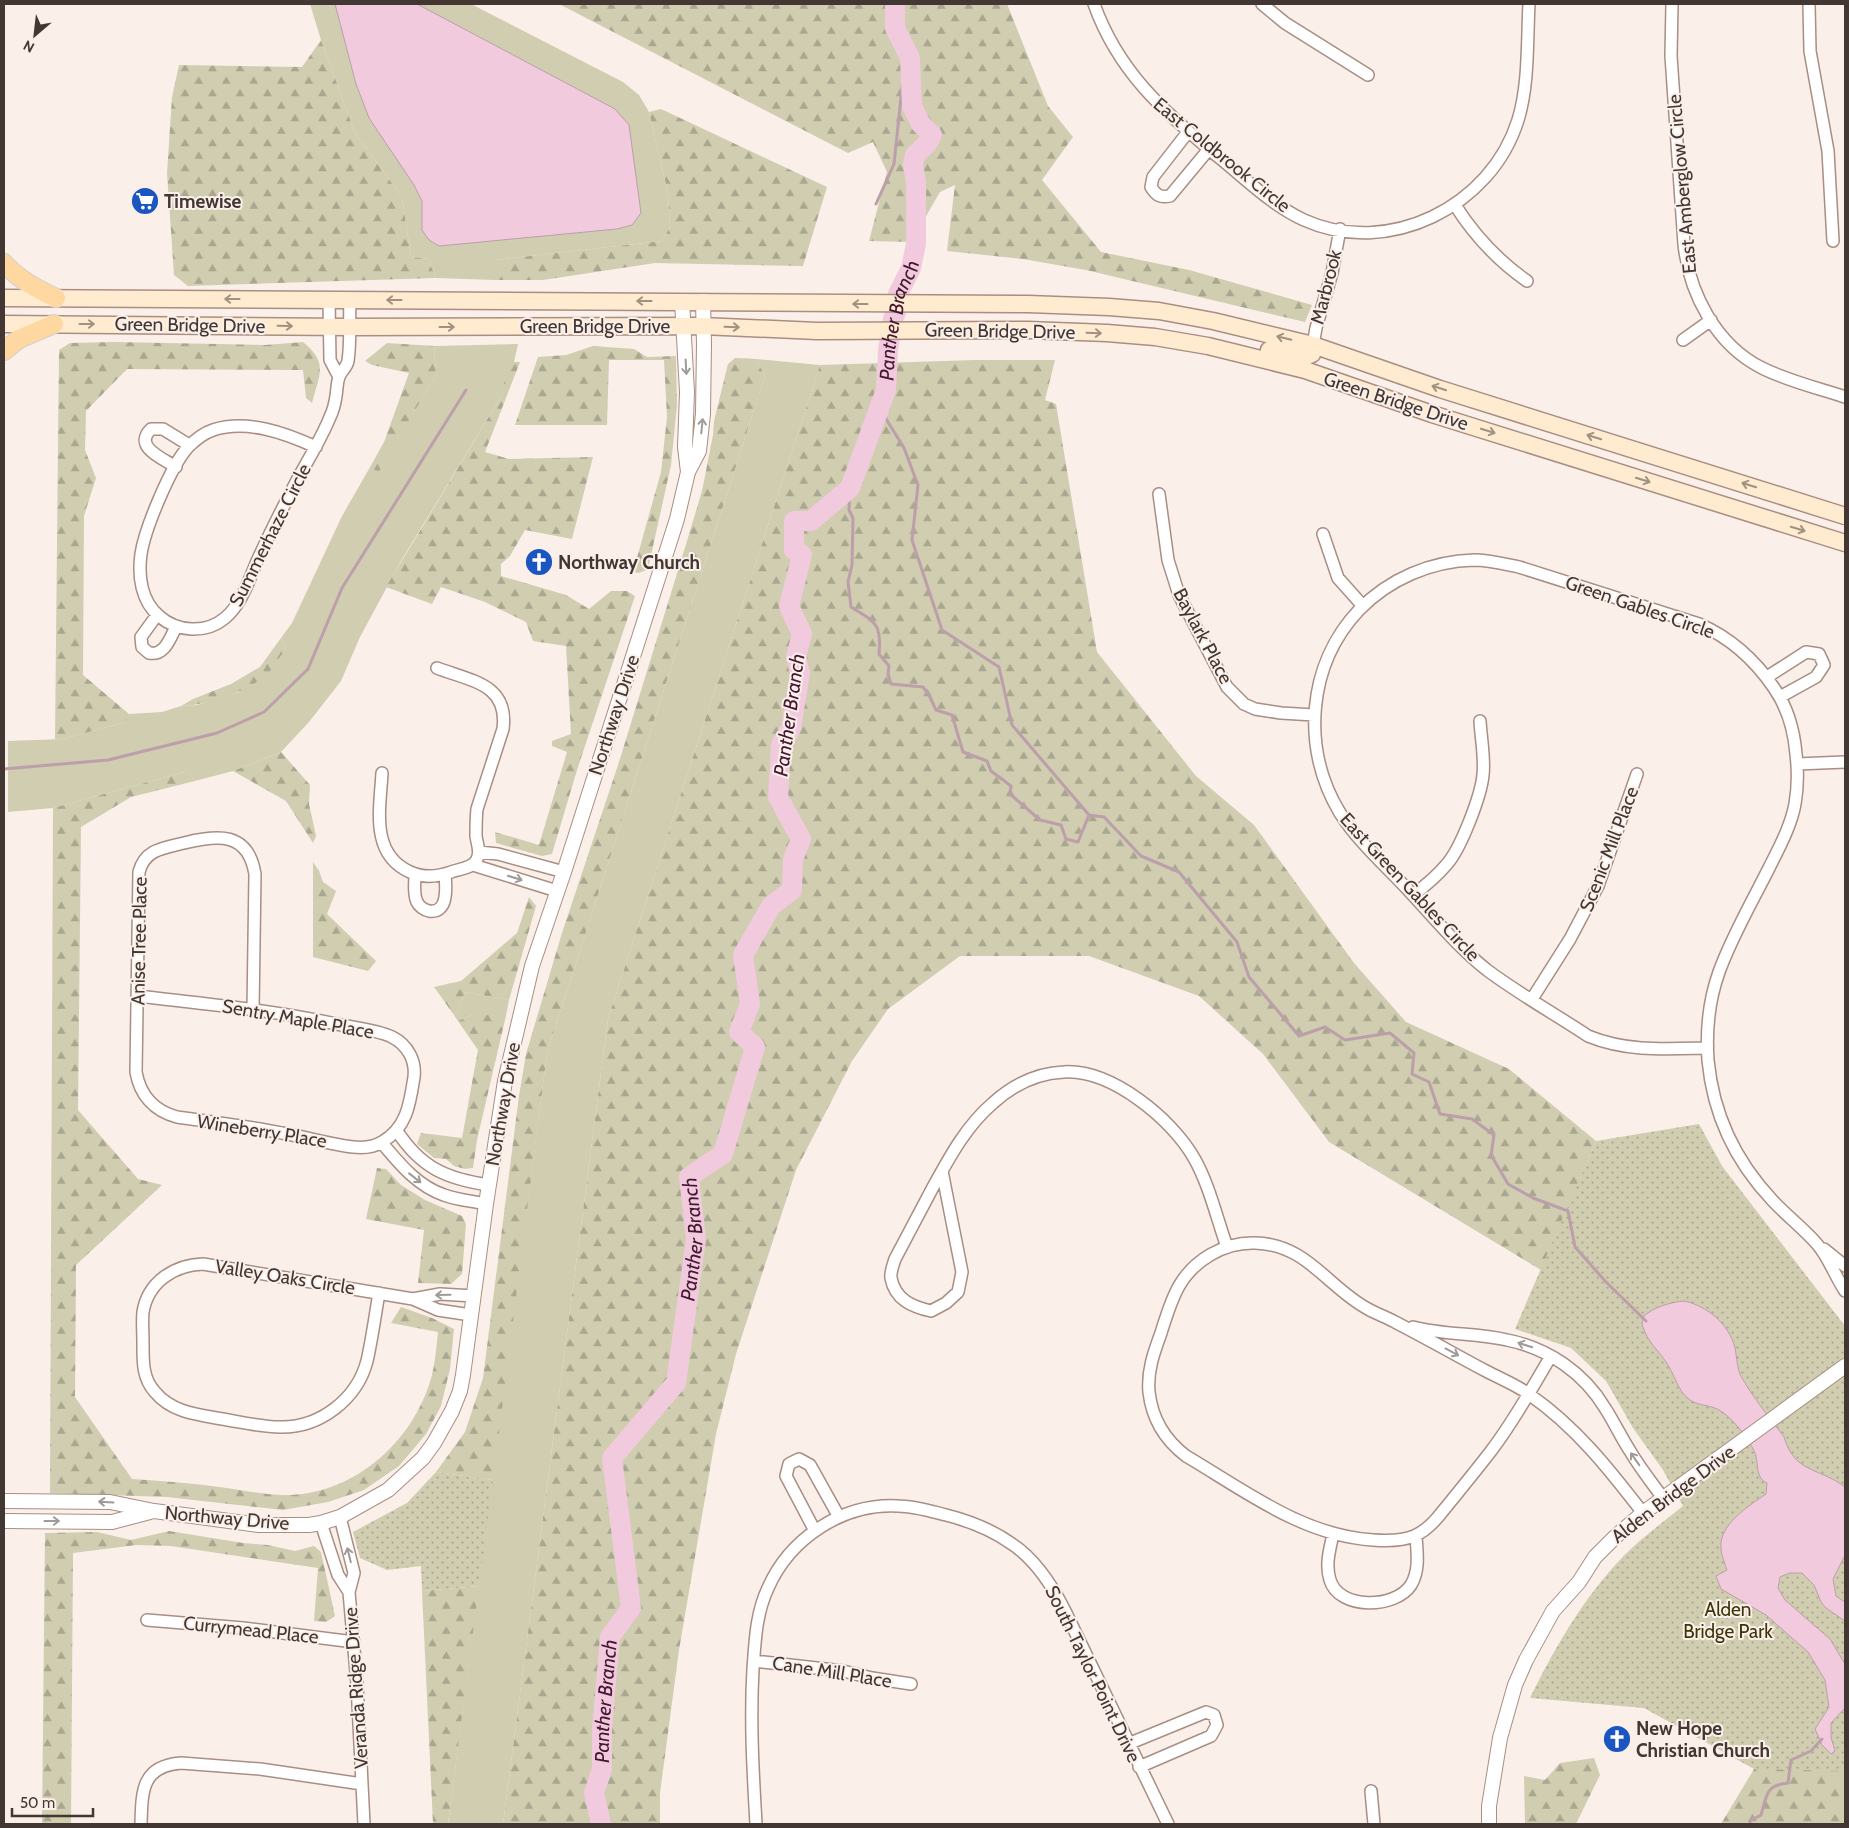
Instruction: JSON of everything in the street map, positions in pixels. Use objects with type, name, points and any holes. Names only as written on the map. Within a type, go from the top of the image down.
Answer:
[{"type":"main road","points":[[4,263],[30,285],[56,298]]},
{"type":"main road","name":"Green Bridge Drive","points":[[4,298],[1046,304],[1159,311],[1213,321],[1313,345],[1440,388],[1845,516]]},
{"type":"main road","points":[[160,299],[166,324]]},
{"type":"main road","name":"Green Bridge Drive","points":[[4,324],[330,327],[702,326],[816,330],[1028,330],[1107,333],[1155,338],[1208,346],[1305,370],[1432,414],[1845,543]]},
{"type":"main road","points":[[4,350],[19,339],[54,324]]},
{"type":"main road","points":[[1155,338],[1232,341],[1304,358],[1312,354],[1313,345]]},
{"type":"street","name":"East Coldbrook Circle","points":[[1094,4],[1114,47],[1134,77],[1161,108],[1188,132],[1290,212],[1313,223],[1340,230],[1370,232],[1403,228],[1432,218],[1455,205],[1477,187],[1499,161],[1514,132],[1524,95],[1529,4]]},
{"type":"street","points":[[1262,4],[1285,23],[1368,75]]},
{"type":"street","name":"East Amberglow Circle","points":[[1672,4],[1671,56],[1685,259],[1696,294],[1710,320],[1729,343],[1761,368],[1845,397]]},
{"type":"street","points":[[1809,4],[1810,51],[1828,150],[1833,241]]},
{"type":"street","points":[[1188,132],[1153,177],[1151,187],[1155,194],[1163,197],[1170,196],[1209,149]]},
{"type":"street","points":[[1455,205],[1476,236],[1489,250],[1527,281]]},
{"type":"street","name":"Marbrook","points":[[1313,345],[1332,273],[1340,230]]},
{"type":"street","points":[[330,300],[330,360],[339,377]]},
{"type":"street","name":"Summerhaze Circle","points":[[316,448],[293,437],[264,429],[238,426],[214,430],[200,437],[189,446],[176,467],[149,527],[142,553],[141,581],[144,596],[157,615],[176,627],[200,629],[213,625],[231,613],[243,593],[276,523],[316,448],[330,417],[336,398],[339,377],[348,363],[350,300]]},
{"type":"street","name":"Northway Drive","points":[[682,301],[687,392],[685,447],[688,472]]},
{"type":"street","name":"Northway Drive","points":[[4,1501],[110,1502],[154,1511],[259,1525],[309,1525],[340,1517],[388,1490],[423,1458],[434,1443],[452,1411],[460,1391],[505,1081],[532,966],[677,520],[688,472],[699,451],[703,414],[704,344],[702,301]]},
{"type":"street","points":[[1683,340],[1710,320]]},
{"type":"street","points":[[176,467],[151,452],[145,446],[146,433],[151,429],[163,429],[189,446]]},
{"type":"street","name":"Baylark Place","points":[[1159,494],[1168,560],[1179,595],[1227,687],[1244,704],[1255,709],[1314,715]]},
{"type":"street","points":[[1323,534],[1338,578],[1363,606]]},
{"type":"street","name":"Green Gables Circle","points":[[1314,715],[1318,688],[1326,662],[1345,627],[1363,606],[1396,582],[1420,570],[1459,561],[1491,561],[1519,567],[1699,624],[1726,638],[1744,652],[1767,677],[1780,697],[1792,725],[1797,764],[1797,788],[1791,819],[1782,843],[1726,953],[1718,974],[1710,1009],[1707,1048],[1714,1098],[1723,1126],[1735,1151],[1757,1183],[1818,1245],[1845,1266]]},
{"type":"street","points":[[157,615],[141,637],[142,647],[149,653],[158,653],[163,650],[176,627]]},
{"type":"street","points":[[1767,677],[1806,652],[1819,654],[1824,665],[1816,677],[1780,697]]},
{"type":"street","points":[[382,773],[379,825],[386,853],[393,862],[404,870],[431,877],[473,865],[478,859],[479,852],[476,823],[477,809],[503,729],[503,706],[492,690],[437,668]]},
{"type":"street","name":"East Green Gables Circle","points":[[1314,715],[1318,760],[1330,795],[1348,824],[1468,954],[1487,970],[1588,1036],[1604,1042],[1635,1048],[1707,1048]]},
{"type":"street","points":[[1413,895],[1430,882],[1449,863],[1477,803],[1484,775],[1480,722]]},
{"type":"street","points":[[1797,764],[1845,762]]},
{"type":"street","name":"Scenic Mill Place","points":[[1532,1000],[1570,939],[1598,886],[1637,774]]},
{"type":"street","name":"Anise Tree Place","points":[[146,1098],[141,1090],[136,1072],[139,872],[144,859],[157,850],[206,838],[220,837],[229,839],[244,848],[253,864],[255,874],[252,1010]]},
{"type":"street","points":[[479,852],[498,854],[564,872]]},
{"type":"street","points":[[473,865],[557,892]]},
{"type":"street","points":[[415,874],[416,900],[423,908],[435,911],[446,899],[445,874]]},
{"type":"street","name":"Sentry Maple Place","points":[[138,996],[324,1021],[383,1034],[402,1043],[412,1059],[415,1069],[407,1113],[397,1131],[382,1143]]},
{"type":"street","points":[[942,1172],[962,1272],[958,1292],[946,1304],[931,1311],[913,1307],[896,1294],[891,1277],[895,1259],[952,1151],[992,1103],[1021,1082],[1044,1074],[1065,1072],[1090,1075],[1112,1083],[1137,1098],[1153,1111],[1176,1133],[1194,1158],[1201,1171],[1227,1247]]},
{"type":"street","name":"Wineberry Place","points":[[146,1098],[161,1111],[177,1117],[284,1133],[352,1147],[373,1146],[382,1143]]},
{"type":"street","points":[[397,1131],[413,1154],[427,1165],[455,1179],[489,1185]]},
{"type":"street","points":[[382,1143],[400,1165],[430,1189],[454,1199],[486,1204]]},
{"type":"street","points":[[1551,1356],[1529,1394],[1492,1450],[1430,1526],[1416,1536],[1381,1540],[1333,1534],[1286,1515],[1186,1456],[1168,1439],[1155,1418],[1149,1392],[1150,1368],[1179,1285],[1204,1258],[1227,1247],[1243,1243],[1268,1244],[1292,1251],[1302,1257],[1367,1309],[1394,1321],[1529,1394],[1582,1439],[1604,1462],[1643,1513]]},
{"type":"street","name":"Green Gables Circle","points":[[1818,1245],[1845,1291]]},
{"type":"street","name":"Valley Oaks Circle","points":[[379,1293],[366,1362],[354,1388],[345,1400],[323,1417],[310,1423],[282,1428],[267,1427],[189,1413],[175,1408],[164,1401],[146,1379],[143,1365],[143,1313],[146,1300],[159,1280],[182,1267],[203,1264],[379,1293],[413,1299],[438,1310],[471,1315]]},
{"type":"street","name":"Valley Oaks Circle","points":[[413,1299],[440,1294],[474,1296]]},
{"type":"street","points":[[1394,1321],[1422,1330],[1508,1340],[1538,1349],[1551,1356],[1576,1374],[1596,1395],[1630,1452],[1663,1498]]},
{"type":"street","name":"Alden Bridge Drive","points":[[1489,1824],[1489,1806],[1500,1738],[1515,1685],[1526,1660],[1553,1612],[1579,1582],[1596,1557],[1615,1537],[1643,1513],[1845,1366]]},
{"type":"street","points":[[815,1531],[786,1476],[789,1464],[799,1459],[810,1465],[840,1517]]},
{"type":"street","name":"South Taylor Point Drive","points":[[756,1824],[751,1724],[754,1661],[758,1618],[768,1588],[793,1550],[815,1531],[840,1517],[868,1508],[882,1506],[912,1507],[970,1521],[1013,1544],[1032,1561],[1056,1593],[1138,1766],[1168,1824]]},
{"type":"street","name":"Northway Drive","points":[[4,1521],[112,1522],[154,1511]]},
{"type":"street","name":"Veranda Ridge Drive","points":[[340,1517],[354,1574],[349,1592],[354,1642],[364,1824]]},
{"type":"street","name":"Veranda Ridge Drive","points":[[321,1523],[338,1575],[349,1592]]},
{"type":"street","points":[[1333,1534],[1327,1565],[1330,1582],[1339,1593],[1349,1600],[1382,1603],[1398,1598],[1411,1585],[1417,1566],[1416,1536]]},
{"type":"street","name":"Currymead Place","points":[[147,1620],[243,1628],[354,1642]]},
{"type":"street","name":"Cane Mill Place","points":[[754,1661],[843,1670],[872,1678],[911,1684]]},
{"type":"street","points":[[1128,1744],[1206,1712],[1214,1715],[1217,1725],[1211,1736],[1138,1766]]},
{"type":"street","points":[[141,1824],[142,1794],[145,1783],[156,1771],[171,1764],[181,1763],[260,1769],[362,1784]]},
{"type":"street","points":[[1370,1791],[1374,1824]]},
{"type":"green space","points":[[310,4],[471,4],[623,82],[639,95],[649,112],[668,193],[670,227],[662,241],[495,260],[495,280],[436,278],[428,259],[411,257],[402,197],[355,133]]},
{"type":"green space","points":[[559,4],[1007,4],[1048,106],[1073,137],[1042,180],[1101,252],[1189,270],[1312,305],[1305,322],[1086,270],[1023,259],[947,251],[955,185],[940,192],[911,242],[869,241],[887,172],[873,142],[848,153]]},
{"type":"green space","points":[[321,40],[355,133],[402,197],[411,257],[428,259],[436,278],[188,286],[174,275],[167,173],[172,97],[179,65],[302,67]]},
{"type":"green space","points":[[661,109],[827,187],[803,266],[655,263],[543,280],[495,280],[494,260],[662,241],[670,227],[668,193],[649,112]]},
{"type":"green space","points":[[303,342],[316,356],[320,370],[319,377],[312,403],[306,398],[303,370],[127,369],[86,411],[85,450],[96,478],[84,516],[83,675],[129,714],[126,722],[63,739],[55,739],[59,350],[70,343],[265,345]]},
{"type":"green space","points":[[387,343],[434,346],[436,375],[379,471],[369,469],[384,442],[409,373],[372,365],[365,361]]},
{"type":"green space","points":[[518,344],[514,362],[502,395],[401,561],[360,637],[341,681],[309,722],[281,752],[233,771],[195,781],[188,771],[53,808],[8,812],[8,741],[63,739],[126,722],[129,714],[162,712],[181,706],[197,705],[239,692],[286,649],[281,638],[292,623],[342,516],[369,469],[379,470],[436,375],[434,346]]},
{"type":"green space","points":[[593,346],[634,349],[647,357],[676,356],[677,405],[671,465],[648,569],[639,573],[633,572],[661,472],[667,417],[664,360],[609,360],[607,425],[515,425],[538,357],[566,355]]},
{"type":"green space","points":[[735,358],[756,359],[765,376],[547,1053],[493,1480],[436,1472],[465,1432],[483,1378],[526,1054],[562,933],[619,762],[687,541],[702,491],[714,421],[728,364]]},
{"type":"green space","points":[[756,359],[820,365],[608,1019],[503,1824],[448,1824],[547,1053],[765,376]]},
{"type":"green space","points":[[975,360],[1055,360],[1045,400],[1056,404],[1097,652],[1196,776],[1254,825],[1354,963],[1406,1022],[1509,1069],[1596,1141],[1541,1270],[1329,1142],[1263,1054],[1199,996],[1089,956],[960,956],[888,1009],[852,1061],[796,1170],[736,1354],[716,1434],[679,1650],[660,1793],[660,1824],[503,1824],[608,1019],[820,365]]},
{"type":"green space","points":[[520,362],[485,452],[509,459],[593,457],[572,539],[525,530],[510,556],[501,564],[501,576],[566,595],[589,609],[611,591],[627,591],[635,596],[577,770],[552,854],[542,856],[496,843],[495,832],[539,845],[567,752],[552,746],[552,741],[571,734],[566,646],[533,641],[526,622],[485,602],[441,587],[432,604],[386,587],[502,395],[507,365]]},
{"type":"green space","points":[[281,638],[286,649],[270,671],[252,685],[216,700],[181,706],[193,699],[231,684],[260,667]]},
{"type":"green space","points":[[281,752],[310,785],[309,804],[316,836],[313,843],[286,801],[233,771]]},
{"type":"green space","points":[[188,771],[195,781],[131,797],[81,827],[78,1110],[138,1179],[162,1185],[76,1265],[75,1397],[132,1479],[197,1484],[273,1495],[314,1492],[337,1485],[358,1474],[376,1461],[408,1427],[420,1407],[433,1372],[438,1332],[391,1323],[401,1307],[432,1318],[454,1329],[450,1369],[441,1406],[426,1434],[399,1466],[364,1490],[328,1502],[283,1510],[167,1497],[50,1493],[53,808]]},
{"type":"green space","points":[[313,862],[323,882],[336,891],[327,914],[376,961],[368,971],[313,957]]},
{"type":"green space","points":[[529,897],[536,906],[509,1000],[465,992],[458,1012],[454,1015],[434,987],[461,981],[517,933]]},
{"type":"green space","points":[[465,992],[509,1000],[505,1020],[500,1015],[472,1015],[458,1021],[454,1015],[458,1012]]},
{"type":"green space","points":[[472,1015],[501,1015],[505,1020],[477,1140],[473,1168],[465,1169],[454,1166],[446,1159],[434,1158],[417,1144],[421,1133],[462,1138],[478,1050],[458,1021]]},
{"type":"green space","name":"Alden Bridge Park","points":[[1699,1124],[1722,1166],[1845,1326],[1845,1771],[1754,1769],[1644,1708],[1530,1698],[1562,1638],[1602,1580],[1633,1547],[1683,1506],[1663,1470],[1633,1428],[1606,1381],[1571,1348],[1515,1329],[1596,1141]]},
{"type":"green space","points":[[377,1168],[386,1169],[401,1185],[425,1200],[462,1216],[466,1224],[462,1274],[451,1284],[418,1283],[424,1230],[366,1219]]},
{"type":"green space","points":[[436,1472],[493,1480],[479,1586],[422,1591],[421,1566],[387,1570],[360,1558],[353,1532],[407,1503]]},
{"type":"green space","points":[[169,1531],[243,1543],[268,1545],[295,1551],[314,1546],[321,1552],[335,1616],[326,1622],[314,1621],[318,1568],[171,1546],[136,1545],[73,1553],[71,1824],[42,1824],[45,1533],[97,1532],[131,1540]]},
{"type":"green space","points":[[479,1586],[448,1824],[433,1824],[422,1591]]},
{"type":"green space","points":[[1845,1708],[1845,1824],[1721,1824],[1754,1769],[1765,1769]]},
{"type":"green space","points":[[1594,1758],[1600,1775],[1576,1824],[1525,1824],[1524,1776],[1545,1780],[1560,1763]]},
{"type":"shaded area","points":[[335,4],[417,4],[615,109],[629,125],[641,213],[632,225],[617,229],[439,246],[429,240],[422,230],[422,201],[414,185],[369,118],[356,84]]},
{"type":"shaded area","points":[[1685,1301],[1702,1307],[1723,1324],[1728,1331],[1735,1348],[1740,1375],[1784,1437],[1795,1458],[1801,1464],[1845,1487],[1845,1555],[1833,1579],[1836,1596],[1845,1602],[1845,1621],[1826,1608],[1821,1602],[1814,1585],[1802,1573],[1790,1573],[1780,1577],[1778,1588],[1785,1600],[1830,1639],[1845,1664],[1845,1708],[1831,1723],[1831,1737],[1835,1751],[1831,1754],[1822,1745],[1815,1729],[1829,1707],[1825,1680],[1808,1652],[1766,1615],[1721,1589],[1716,1576],[1727,1570],[1722,1556],[1721,1543],[1723,1535],[1738,1515],[1766,1494],[1767,1483],[1763,1481],[1759,1474],[1755,1453],[1742,1432],[1721,1411],[1698,1404],[1686,1397],[1669,1366],[1650,1341],[1642,1326],[1644,1316],[1653,1310],[1663,1305]]},
{"type":"waterway","name":"Panther Branch","points":[[601,1824],[594,1793],[602,1769],[602,1729],[610,1637],[631,1608],[612,1458],[676,1383],[696,1239],[689,1177],[723,1154],[755,1047],[739,1032],[750,1004],[743,955],[771,906],[792,890],[793,859],[801,839],[778,797],[781,745],[791,728],[800,673],[796,657],[802,634],[789,606],[802,555],[794,550],[794,521],[811,521],[850,488],[886,390],[888,350],[898,294],[911,268],[916,244],[916,182],[913,165],[915,155],[927,144],[932,135],[921,124],[912,106],[910,58],[895,28],[895,4]]},
{"type":"waterway","points":[[876,204],[894,164],[906,50]]},
{"type":"waterway","points":[[4,769],[108,760],[217,733],[264,712],[308,669],[342,588],[466,390]]},
{"type":"waterway","points":[[880,409],[904,448],[918,485],[912,540],[942,630],[999,667],[1012,725],[1089,815]]},
{"type":"waterway","points":[[850,488],[849,510],[853,518],[852,565],[848,582],[851,607],[871,620],[878,629],[879,654],[889,666],[888,674],[891,684],[923,687],[936,710],[952,715],[963,752],[987,761],[991,771],[1011,786],[1010,794],[1040,820],[1061,825],[1066,839],[1078,842],[1089,815],[1104,817],[1141,856],[1179,872],[1237,942],[1249,977],[1299,1036],[1325,1027],[1345,1040],[1390,1033],[1414,1053],[1412,1074],[1429,1082],[1440,1114],[1472,1119],[1494,1135],[1491,1155],[1508,1184],[1533,1198],[1568,1211],[1575,1247],[1606,1282],[1646,1321]]},
{"type":"waterway","points":[[1750,1824],[1750,1821],[1761,1815],[1766,1797],[1771,1789],[1780,1784],[1788,1783],[1791,1760],[1811,1751],[1822,1739]]},
{"type":"place","name":"Timewise","points":[[145,201]]},
{"type":"place","name":"Northway Church","points":[[539,562]]},
{"type":"place","name":"New Hope Christian Church","points":[[1617,1739]]}]
